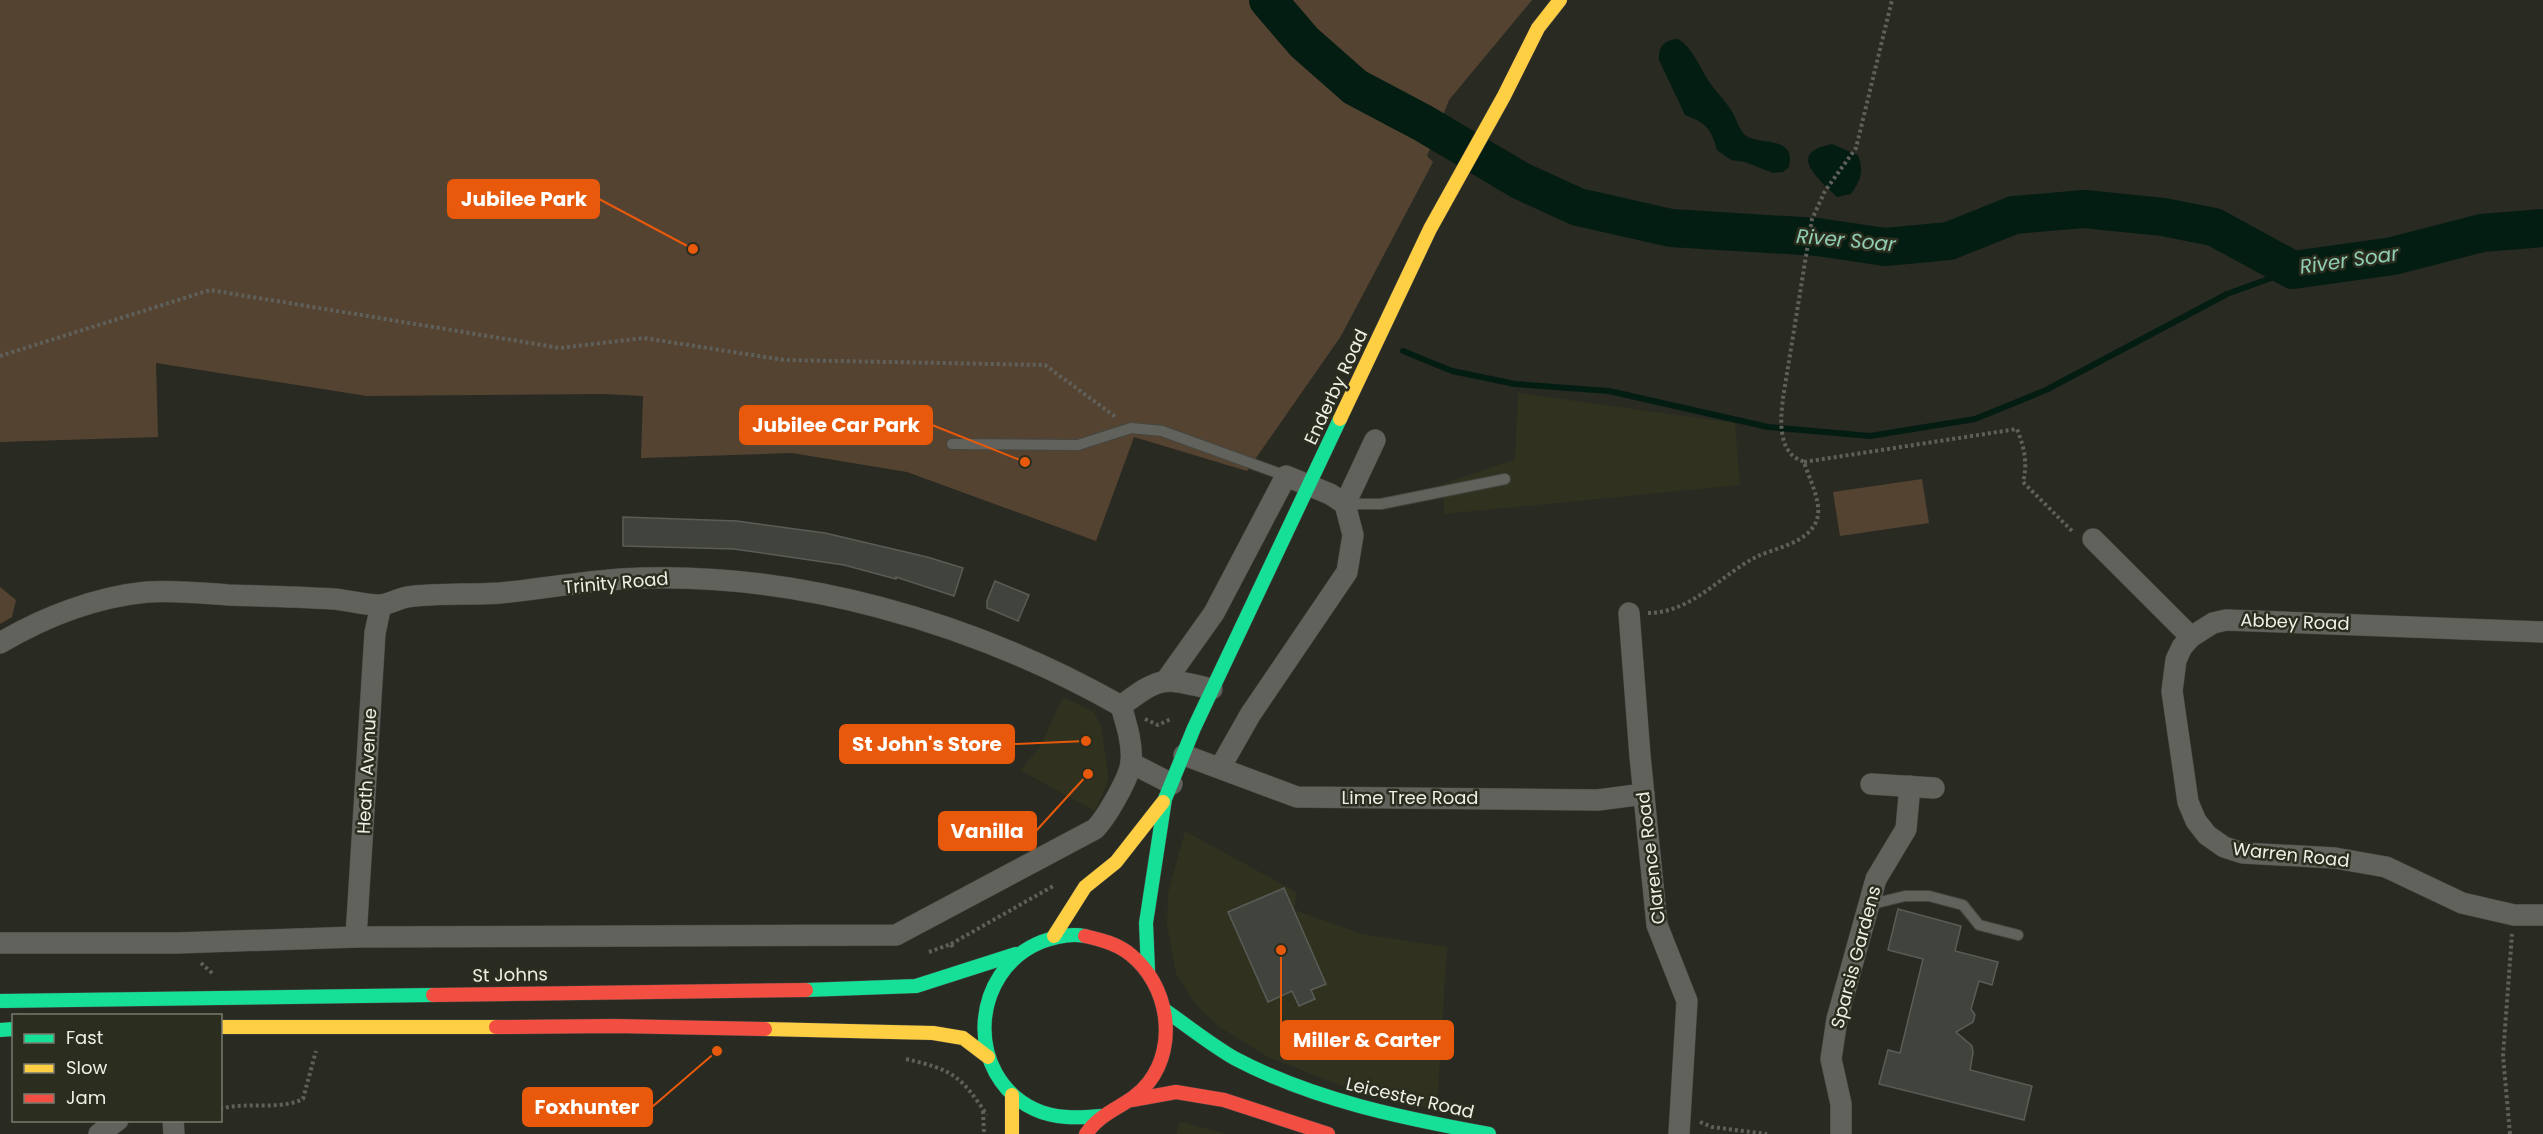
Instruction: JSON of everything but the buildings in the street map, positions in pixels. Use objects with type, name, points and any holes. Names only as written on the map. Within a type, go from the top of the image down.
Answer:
[{"type":"main road","name":"Enderby Road","points":[[1148,970],[1146,923],[1169,792],[1212,689],[1310,487],[1341,415],[1430,230],[1504,96],[1538,28],[1560,0]]},
{"type":"main road","name":"Enderby Road","points":[[1054,936],[1085,887],[1116,862],[1169,792]]},
{"type":"main road","points":[[1132,1100],[1154,1075],[1166,1044],[1166,1011],[1160,990],[1148,970],[1121,946],[1090,935],[1054,936],[1036,942],[1016,954],[995,979],[984,1008],[988,1057],[998,1078],[1012,1095],[1036,1111],[1069,1119],[1101,1116],[1132,1100],[1176,1092],[1224,1100],[1328,1134]]},
{"type":"main road","name":"St Johns","points":[[0,1001],[905,987],[916,986],[962,969],[1016,954]]},
{"type":"main road","name":"Leicester Road","points":[[1166,1011],[1242,1062],[1310,1092],[1388,1115],[1489,1134]]},
{"type":"main road","points":[[222,1027],[614,1026],[933,1033],[963,1038],[988,1057]]},
{"type":"main road","points":[[1012,1095],[1012,1134]]},
{"type":"main road","points":[[1086,1134],[1101,1116]]},
{"type":"street","points":[[1220,768],[1256,706],[1347,572],[1353,535],[1345,504],[1375,440]]},
{"type":"street","points":[[1167,679],[1214,613],[1286,476],[1330,494],[1345,504]]},
{"type":"street","points":[[2093,539],[2191,637]]},
{"type":"street","name":"Trinity Road","points":[[0,643],[23,629],[70,610],[99,601],[147,592],[338,599],[381,605],[406,597],[537,590],[617,580],[670,577],[729,580],[791,589],[915,617],[1011,653],[1082,684],[1121,706]]},
{"type":"street","name":"Heath Avenue","points":[[356,937],[375,633],[381,605]]},
{"type":"street","name":"Clarence Road","points":[[1629,613],[1644,794],[1658,925],[1687,1001],[1679,1134]]},
{"type":"street","name":"Abbey Road","points":[[2191,637],[2213,623],[2226,620],[2543,632]]},
{"type":"street","name":"Warren Road","points":[[2191,637],[2182,647],[2176,660],[2172,691],[2188,802],[2196,821],[2206,835],[2224,847],[2243,853],[2335,858],[2386,867],[2462,903],[2514,915],[2543,915]]},
{"type":"street","points":[[0,943],[177,943],[356,937],[896,935],[1095,829],[1107,818],[1131,763],[1128,730],[1121,706],[1146,687],[1167,679],[1212,689]]},
{"type":"street","name":"Lime Tree Road","points":[[1184,755],[1297,797],[1598,800],[1644,794]]},
{"type":"street","points":[[1131,763],[1169,792]]},
{"type":"street","points":[[1871,784],[1934,788]]},
{"type":"street","name":"Sparsis Gardens","points":[[1841,1134],[1841,1104],[1831,1059],[1837,1019],[1876,879],[1906,829],[1910,786]]},
{"type":"street","points":[[99,1134],[115,1122]]},
{"type":"lane","points":[[952,444],[1078,445],[1131,428],[1162,431],[1286,476]]},
{"type":"lane","points":[[1345,504],[1381,504],[1505,479]]},
{"type":"lane","points":[[1868,905],[1905,896],[1929,896],[1963,905],[1979,925],[2018,935]]},
{"type":"path","points":[[1892,0],[1856,148],[1825,191],[1812,219],[1781,417],[1783,438],[1792,455],[1804,462],[2017,429],[2024,446],[2027,469],[2023,482],[2079,539],[2093,539]]},
{"type":"path","points":[[0,356],[210,290],[560,348],[644,338],[784,360],[1045,365],[1131,428]]},
{"type":"path","points":[[1629,613],[1662,613],[1703,594],[1756,557],[1806,535],[1816,523],[1819,510],[1804,462]]},
{"type":"path","points":[[2510,1134],[2503,1056],[2514,915]]},
{"type":"path","points":[[222,1109],[256,1103],[293,1104],[303,1099],[321,1026]]},
{"type":"path","points":[[983,1109],[984,1134]]},
{"type":"path","points":[[1681,1112],[1712,1127],[1767,1134]]},
{"type":"shaded area","points":[[0,0],[1532,0],[1449,100],[1427,156],[1433,162],[1341,336],[1247,471],[1134,437],[1096,541],[907,472],[792,453],[641,458],[643,396],[604,394],[367,396],[156,363],[158,437],[0,442]]},
{"type":"shaded area","points":[[1678,39],[1692,52],[1711,84],[1731,110],[1744,134],[1750,138],[1781,145],[1787,149],[1790,156],[1789,167],[1783,172],[1773,173],[1745,162],[1731,160],[1717,150],[1707,127],[1685,115],[1659,60],[1661,47],[1669,41]]},
{"type":"shaded area","points":[[1832,144],[1858,155],[1861,175],[1851,194],[1837,197],[1810,167],[1808,160],[1810,154],[1818,148]]},
{"type":"shaded area","points":[[1518,393],[1735,423],[1740,485],[1444,514],[1443,484],[1515,459]]},
{"type":"shaded area","points":[[1922,479],[1929,523],[1840,536],[1833,492]]},
{"type":"shaded area","points":[[0,587],[16,600],[12,617],[0,624]]},
{"type":"shaded area","points":[[1063,697],[1094,712],[1101,726],[1108,773],[1107,784],[1095,811],[1020,770],[1040,747]]},
{"type":"shaded area","points":[[1185,831],[1296,892],[1295,910],[1362,934],[1447,947],[1437,1109],[1345,1087],[1268,1057],[1218,1026],[1196,1005],[1176,974],[1167,924],[1168,893]]},
{"type":"shaded area","points":[[1180,1121],[1225,1134],[1176,1134]]},
{"type":"waterway","name":"River Soar","points":[[1268,0],[1304,42],[1355,87],[1423,123],[1521,181],[1578,207],[1671,228],[1818,237],[1885,247],[1949,241],[2014,215],[2084,209],[2163,217],[2214,227],[2293,270],[2393,256],[2482,233],[2543,228]]},
{"type":"waterway","points":[[1403,351],[1452,371],[1515,384],[1609,391],[1768,427],[1870,436],[1975,419],[2046,390],[2227,294],[2293,270]]},
{"type":"traffic: fast","points":[[1148,970],[1146,923],[1165,799],[1194,728],[1340,419]]},
{"type":"traffic: fast","points":[[1085,936],[1074,935],[1051,939],[1017,956],[1000,976],[989,999],[985,1024],[987,1049],[996,1073],[1011,1093],[1034,1109],[1058,1116],[1101,1116]]},
{"type":"traffic: fast","points":[[806,990],[916,986],[1016,954]]},
{"type":"traffic: fast","points":[[0,1001],[433,995]]},
{"type":"traffic: fast","points":[[1166,1011],[1234,1058],[1295,1085],[1358,1106],[1489,1134]]},
{"type":"traffic: fast","points":[[0,1030],[12,1029]]},
{"type":"traffic: slow","points":[[1340,419],[1430,229],[1504,96],[1538,28],[1560,0]]},
{"type":"traffic: slow","points":[[1054,936],[1085,887],[1116,862],[1163,802]]},
{"type":"traffic: slow","points":[[222,1027],[496,1027]]},
{"type":"traffic: slow","points":[[765,1029],[933,1033],[963,1038],[988,1057]]},
{"type":"traffic: slow","points":[[1012,1095],[1012,1134]]},
{"type":"traffic: jam","points":[[1085,936],[1121,948],[1144,968],[1161,998],[1166,1033],[1164,1050],[1149,1082],[1134,1097],[1101,1118],[1086,1134]]},
{"type":"traffic: jam","points":[[433,995],[806,990]]},
{"type":"traffic: jam","points":[[496,1027],[614,1026],[765,1029]]},
{"type":"traffic: jam","points":[[1132,1100],[1176,1092],[1224,1100],[1328,1134]]},
{"type":"place","name":"Jubilee Park","points":[[693,249]]},
{"type":"place","name":"Jubilee Car Park","points":[[1025,462]]},
{"type":"place","name":"St John's Store","points":[[1086,741]]},
{"type":"place","name":"Vanilla","points":[[1088,774]]},
{"type":"place","name":"Miller & Carter","points":[[1281,950]]},
{"type":"place","name":"Foxhunter","points":[[717,1051]]}]
